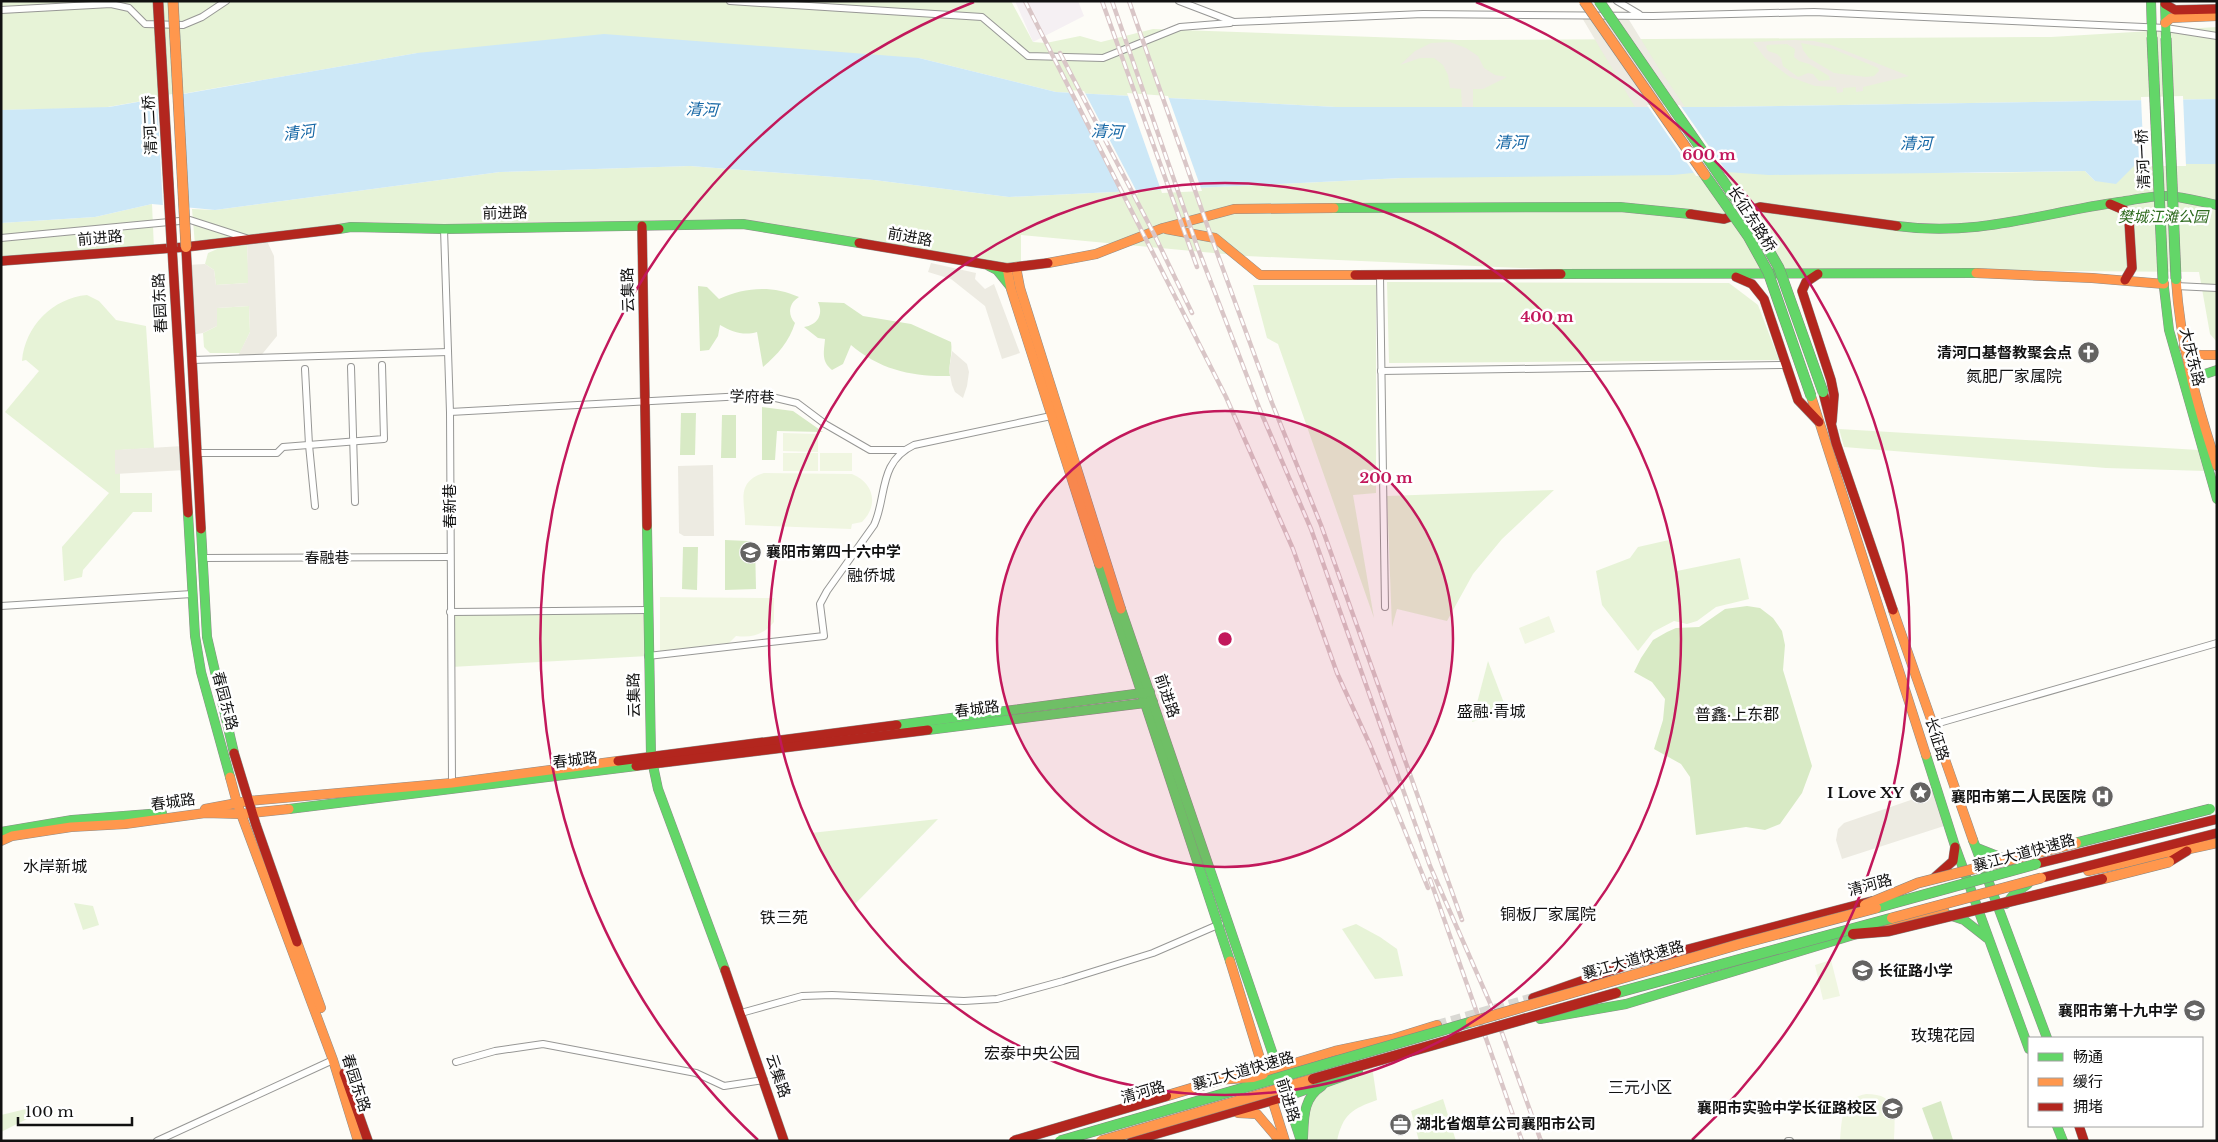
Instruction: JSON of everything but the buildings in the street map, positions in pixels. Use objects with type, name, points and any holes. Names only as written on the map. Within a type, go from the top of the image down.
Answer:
[{"type":"main road","name":"清河二桥","points":[[158,1],[172,247]]},
{"type":"main road","name":"清河二桥","points":[[173,1],[186,246]]},
{"type":"main road","name":"长征东路桥","points":[[1584,1],[1748,236],[1768,272],[1819,422]]},
{"type":"main road","name":"长征东路桥","points":[[1599,1],[1757,230],[1779,268],[1823,392],[1831,426]]},
{"type":"main road","name":"清河一桥","points":[[2151,1],[2163,282]]},
{"type":"main road","name":"清河一桥","points":[[2165,3],[2176,282]]},
{"type":"main road","points":[[2165,3],[2175,10],[2217,9]]},
{"type":"main road","points":[[2166,30],[2170,18],[2217,16]]},
{"type":"main road","points":[[1012,268],[1096,254],[1163,228],[1234,209],[1620,207],[1667,210],[1724,219],[1760,207],[1921,229],[1962,229],[2007,224],[2107,204],[2168,196],[2217,205]]},
{"type":"main road","points":[[2107,204],[2119,207],[2127,214],[2132,268],[2134,275],[2142,282]]},
{"type":"main road","name":"前进路","points":[[1,261],[186,246],[351,227],[444,229],[743,224],[1012,268],[1051,416],[1145,692]]},
{"type":"main road","name":"云集路","points":[[642,226],[651,761],[658,789],[741,1013],[784,1141]]},
{"type":"main road","points":[[1163,228],[1215,238],[1260,275],[1380,276],[1706,273],[1756,275],[1821,272],[1944,272],[2163,282]]},
{"type":"main road","name":"春园东路","points":[[186,246],[207,637],[248,801],[246,813],[333,1060],[358,1141]]},
{"type":"main road","name":"春园东路","points":[[172,247],[192,594],[195,636],[202,672],[237,803],[246,813],[368,1141]]},
{"type":"main road","points":[[984,264],[997,270],[1016,288],[1029,266]]},
{"type":"main road","points":[[2126,280],[2132,268]]},
{"type":"main road","points":[[1802,291],[1806,282],[1821,272]]},
{"type":"main road","points":[[1797,274],[1831,380],[1834,395],[1831,426]]},
{"type":"main road","points":[[1729,275],[1752,284],[1764,299]]},
{"type":"main road","points":[[1756,275],[1798,400],[1819,422]]},
{"type":"main road","name":"大庆东路","points":[[2163,282],[2169,330],[2217,498]]},
{"type":"main road","name":"大庆东路","points":[[2176,282],[2179,324],[2184,347],[2217,466]]},
{"type":"main road","name":"前进路","points":[[1016,288],[1123,617],[1148,703],[1221,924],[1285,1141]]},
{"type":"main road","points":[[2184,347],[2194,355],[2217,355]]},
{"type":"main road","points":[[2194,386],[2202,375],[2217,370]]},
{"type":"main road","name":"长征路","points":[[1819,422],[1955,846],[2028,1046]]},
{"type":"main road","name":"长征路","points":[[1831,426],[1932,725],[2046,1037]]},
{"type":"main road","name":"春城路","points":[[1,841],[12,836],[71,827],[125,824],[205,812],[246,813],[651,761],[1145,692]]},
{"type":"main road","name":"春城路","points":[[1,832],[72,820],[204,809],[248,801],[452,783],[1148,703]]},
{"type":"main road","points":[[1740,944],[1772,930],[1866,905],[1918,883],[2215,806]]},
{"type":"main road","name":"清河路","points":[[1533,998],[1624,966],[1921,888],[2181,812],[2215,806]]},
{"type":"main road","name":"襄江大道快速路","points":[[1060,1141],[1740,944],[2036,864],[2217,819]]},
{"type":"main road","name":"襄江大道快速路","points":[[1101,1141],[1519,1019],[1964,898],[2217,833]]},
{"type":"main road","points":[[1540,1019],[1626,1004],[2028,884],[2217,843]]},
{"type":"main road","points":[[1921,888],[1944,871],[1953,861],[1955,846]]},
{"type":"main road","points":[[1977,848],[2014,862]]},
{"type":"main road","points":[[1744,958],[1848,934],[1889,930],[2170,862],[2187,850]]},
{"type":"main road","points":[[2002,917],[2007,903],[2014,894],[2028,884]]},
{"type":"main road","points":[[1925,915],[1954,915],[1979,929],[1989,940]]},
{"type":"main road","name":"前进路","points":[[1221,924],[1278,1068],[1302,1141]]},
{"type":"main road","name":"清河路","points":[[1031,1141],[1335,1050],[1392,1038],[1437,1025]]},
{"type":"main road","points":[[1132,1141],[1273,1102],[1372,1066],[1443,1045]]},
{"type":"main road","points":[[1014,1141],[1224,1079],[1253,1077],[1334,1053],[1386,1046]]},
{"type":"main road","points":[[1302,1141],[1305,1103],[1315,1089],[1339,1078]]},
{"type":"main road","points":[[1230,1113],[1257,1114],[1280,1141]]},
{"type":"main road","points":[[2057,1127],[2063,1141]]},
{"type":"main road","points":[[2078,1127],[2084,1141]]},
{"type":"street","points":[[1,10],[112,4],[129,8],[145,24],[183,25],[202,17],[226,1]]},
{"type":"street","points":[[730,1],[982,17],[1028,56],[1103,58],[1180,27],[1234,22],[1423,14],[1653,16],[1814,12],[1994,19],[2152,33],[2166,30],[2217,36]]},
{"type":"street","points":[[1179,1],[1234,22]]},
{"type":"street","points":[[1617,1],[1639,14],[1653,16]]},
{"type":"street","points":[[1,238],[190,220],[249,239]]},
{"type":"street","name":"春新巷","points":[[444,229],[450,412],[452,783]]},
{"type":"street","points":[[1380,276],[1385,607]]},
{"type":"street","points":[[2176,282],[2217,288]]},
{"type":"street","points":[[192,360],[448,352]]},
{"type":"street","points":[[197,452],[277,453],[284,447],[384,439],[382,365]]},
{"type":"street","points":[[1381,371],[1786,365]]},
{"type":"street","points":[[351,367],[355,502]]},
{"type":"street","points":[[305,369],[309,445],[315,506]]},
{"type":"street","name":"学府巷","points":[[450,412],[763,394],[797,403],[825,424],[870,450],[903,450],[914,445],[1051,416]]},
{"type":"street","points":[[648,656],[824,636],[820,604],[827,591],[874,525],[879,514],[883,485],[893,463],[903,450]]},
{"type":"street","name":"春融巷","points":[[203,558],[450,557]]},
{"type":"street","points":[[1,606],[192,594]]},
{"type":"street","points":[[450,612],[647,610]]},
{"type":"street","points":[[1932,725],[2217,643]]},
{"type":"street","points":[[741,1013],[802,996],[964,1001],[996,998],[1063,981],[1153,953],[1221,924]]},
{"type":"street","points":[[456,1062],[495,1051],[543,1044],[696,1073],[724,1086],[764,1080]]},
{"type":"street","points":[[157,1141],[333,1060]]},
{"type":"shaded area","points":[[1015,1],[1078,1],[1084,16],[1033,42]]},
{"type":"shaded area","points":[[1626,15],[1685,107],[1635,107],[1581,16]]},
{"type":"shaded area","points":[[1814,41],[1831,45],[1909,76],[1863,87],[1863,91],[1856,92],[1856,87],[1843,88],[1843,92],[1837,93],[1836,87],[1815,86],[1790,77],[1765,58],[1753,42]],"holes":[[[1801,43],[1833,49],[1878,68],[1879,71],[1874,76],[1866,77],[1834,73],[1809,58],[1803,50]],[[1787,44],[1795,49],[1794,57],[1829,76],[1830,80],[1819,81],[1813,74],[1808,73],[1798,77],[1783,66],[1781,58],[1777,54],[1768,51],[1766,47],[1767,45]]]},
{"type":"shaded area","points":[[1450,42],[1466,48],[1478,56],[1484,68],[1495,75],[1507,77],[1483,89],[1473,89],[1473,107],[1462,107],[1461,89],[1450,88],[1448,75],[1443,65],[1434,58],[1420,58],[1400,65],[1415,51],[1431,43]]},
{"type":"shaded area","points":[[265,237],[274,256],[277,336],[259,358],[237,358],[250,332],[249,306],[217,308],[217,326],[203,333],[191,335],[187,265],[205,264],[214,270],[216,285],[248,283],[247,239]]},
{"type":"shaded area","points":[[931,263],[976,273],[975,279],[985,289],[994,284],[1020,353],[1002,359],[985,306],[951,279],[928,272]]},
{"type":"shaded area","points":[[952,351],[967,364],[969,372],[963,398],[955,392],[952,385],[949,370]]},
{"type":"shaded area","points":[[183,446],[185,470],[115,474],[115,450]]},
{"type":"shaded area","points":[[713,465],[714,536],[684,536],[679,533],[678,466]]},
{"type":"shaded area","points":[[1934,792],[1944,826],[1842,859],[1836,840],[1838,829],[1844,823]]},
{"type":"green space","points":[[1,1],[1011,1],[1033,42],[1046,43],[1080,36],[1101,42],[1153,29],[1458,40],[2051,37],[2217,27],[2217,99],[1714,107],[1336,107],[1056,92],[919,58],[417,53],[102,108],[1,110]]},
{"type":"green space","name":"樊城江滩公园","points":[[2135,164],[2217,164],[2217,342],[2210,334],[2199,272],[1819,269],[1590,271],[1246,256],[1021,235],[1021,267],[743,224],[351,227],[195,245],[192,209],[215,210],[500,172],[690,166],[874,180],[1009,197],[1402,178],[1712,171],[1980,173],[2085,171],[2095,181]]},
{"type":"green space","points":[[152,204],[154,249],[1,261],[1,223],[95,217]]},
{"type":"green space","points":[[247,245],[249,283],[216,285],[214,270],[205,264],[208,253],[222,247]]},
{"type":"green space","points":[[1387,282],[1729,283],[1758,305],[1779,360],[1389,363]]},
{"type":"green space","points":[[1253,285],[1376,285],[1376,493],[1353,495],[1374,618],[1278,344],[1267,338]]},
{"type":"green space","points":[[698,286],[707,287],[719,299],[739,292],[759,289],[789,293],[799,297],[793,302],[790,309],[792,320],[795,323],[793,330],[778,352],[763,367],[757,332],[738,333],[720,325],[718,336],[709,350],[700,351]]},
{"type":"green space","points":[[87,295],[99,301],[116,320],[146,326],[154,448],[120,450],[120,493],[152,493],[152,512],[133,512],[83,570],[82,577],[64,581],[62,547],[109,493],[5,412],[39,371],[26,360],[22,361],[24,348],[35,326],[52,308],[75,297]]},
{"type":"green space","points":[[818,302],[844,303],[863,316],[911,324],[951,342],[950,376],[910,373],[885,366],[862,354],[851,345],[843,364],[832,370],[825,360],[825,339],[818,338],[804,327],[813,324],[818,319],[820,307]]},
{"type":"green space","points":[[249,306],[250,332],[240,353],[210,353],[204,347],[203,333],[217,326],[217,308]]},
{"type":"green space","points":[[762,407],[793,411],[823,432],[777,431],[775,460],[762,460]]},
{"type":"green space","points":[[681,413],[696,413],[695,455],[680,455]]},
{"type":"green space","points":[[722,415],[736,415],[736,458],[721,458]]},
{"type":"green space","points":[[1839,429],[2199,450],[2205,471],[2106,468],[1844,447]]},
{"type":"green space","points":[[783,433],[818,434],[818,452],[783,451]]},
{"type":"green space","points":[[783,453],[818,453],[818,471],[783,471]]},
{"type":"green space","points":[[820,453],[852,453],[852,471],[820,471]]},
{"type":"green space","points":[[764,473],[852,474],[865,483],[869,489],[872,495],[871,509],[862,522],[852,524],[851,529],[745,525],[745,488],[755,477]]},
{"type":"green space","points":[[1554,490],[1502,539],[1473,574],[1447,621],[1397,609],[1392,627],[1387,496]]},
{"type":"green space","points":[[725,540],[755,543],[756,589],[725,590]]},
{"type":"green space","points":[[1669,540],[1677,571],[1740,558],[1749,599],[1716,607],[1697,621],[1687,624],[1674,621],[1653,632],[1638,651],[1602,605],[1596,571],[1630,558],[1638,547]]},
{"type":"green space","points":[[683,547],[698,547],[697,590],[682,589]]},
{"type":"green space","points":[[660,597],[774,598],[774,622],[761,633],[752,636],[736,636],[729,643],[660,651]]},
{"type":"green space","points":[[1747,606],[1760,608],[1773,618],[1782,631],[1785,645],[1783,670],[1812,766],[1802,793],[1780,824],[1765,830],[1746,827],[1696,835],[1690,777],[1681,764],[1654,749],[1663,720],[1665,699],[1652,682],[1634,672],[1653,640],[1676,628],[1699,627],[1725,609]]},
{"type":"green space","points":[[647,610],[648,656],[451,667],[450,612]]},
{"type":"green space","points":[[1549,616],[1555,632],[1525,644],[1519,628]]},
{"type":"green space","points":[[1488,661],[1507,711],[1472,722]]},
{"type":"green space","points":[[938,819],[854,905],[811,833]]},
{"type":"green space","points":[[74,903],[93,906],[99,925],[83,930]]},
{"type":"green space","points":[[1356,924],[1397,949],[1403,976],[1375,979],[1342,929]]},
{"type":"green space","points":[[1831,960],[1840,996],[1823,1000],[1815,965]]},
{"type":"green space","points":[[1372,1066],[1377,1100],[1361,1106],[1350,1114],[1342,1124],[1337,1141],[1303,1141],[1305,1103],[1315,1089]]},
{"type":"green space","points":[[1866,1094],[1877,1095],[1890,1102],[1893,1108],[1895,1123],[1894,1141],[1840,1141],[1844,1111],[1847,1105],[1852,1100]]},
{"type":"green space","points":[[1443,1099],[1456,1141],[1419,1141],[1411,1111]]},
{"type":"green space","points":[[1941,1101],[1953,1140],[1934,1141],[1922,1108]]},
{"type":"green space","points":[[30,1108],[33,1116],[1,1132],[1,1115]]},
{"type":"water","name":"清河","points":[[604,34],[919,58],[1056,92],[1336,107],[1714,107],[2217,99],[2217,164],[2136,164],[2116,184],[2095,181],[2085,171],[1769,175],[1712,171],[1673,175],[1402,178],[1009,197],[874,180],[690,166],[500,172],[215,210],[152,204],[95,217],[1,223],[1,110],[109,107],[417,53]]},
{"type":"pier","points":[[1068,90],[1084,91],[1138,194],[1122,195]]},
{"type":"pier","points":[[182,92],[189,211],[163,208],[157,97]]},
{"type":"pier","points":[[1127,93],[1168,96],[1202,191],[1162,193]]},
{"type":"pier","points":[[2183,96],[2186,166],[2144,166],[2141,97]]},
{"type":"pier","points":[[1647,105],[1680,105],[1729,175],[1696,176]]},
{"type":"tunnel","points":[[1437,1025],[1533,998]]},
{"type":"railway","points":[[1025,1],[1226,397],[1293,549],[1337,673],[1370,745],[1428,888]]},
{"type":"railway","points":[[1102,1],[1197,267]]},
{"type":"railway","points":[[1112,1],[1197,246],[1260,410],[1311,529],[1430,866],[1497,1019],[1541,1141]]},
{"type":"railway","points":[[1129,1],[1212,239],[1272,403],[1321,525],[1462,920]]},
{"type":"railway","points":[[1060,53],[1154,234],[1192,313]]},
{"type":"railway","points":[[1430,879],[1522,1141]]},
{"type":"traffic: fast","points":[[1599,1],[1757,230],[1779,268],[1823,392]]},
{"type":"traffic: fast","points":[[2151,1],[2152,37]]},
{"type":"traffic: fast","points":[[2165,1],[2166,38]]},
{"type":"traffic: fast","points":[[2152,37],[2163,279]]},
{"type":"traffic: fast","points":[[2166,38],[2176,279]]},
{"type":"traffic: fast","points":[[1705,175],[1748,236],[1768,272],[1811,396]]},
{"type":"traffic: fast","points":[[1897,226],[1927,229],[1982,226],[2156,196],[2180,197],[2217,205]]},
{"type":"traffic: fast","points":[[1334,208],[1620,207],[1690,214]]},
{"type":"traffic: fast","points":[[339,229],[351,227],[444,229],[743,224],[859,243]]},
{"type":"traffic: fast","points":[[989,266],[997,270],[1010,286]]},
{"type":"traffic: fast","points":[[1561,274],[1976,273]]},
{"type":"traffic: fast","points":[[2163,279],[2169,330],[2217,499]]},
{"type":"traffic: fast","points":[[2194,386],[2202,375],[2217,370]]},
{"type":"traffic: fast","points":[[188,513],[195,636],[201,672],[230,777]]},
{"type":"traffic: fast","points":[[647,526],[651,756],[658,789],[725,970]]},
{"type":"traffic: fast","points":[[201,529],[207,637],[234,753]]},
{"type":"traffic: fast","points":[[1099,564],[1230,961]]},
{"type":"traffic: fast","points":[[1121,609],[1280,1075]]},
{"type":"traffic: fast","points":[[897,725],[1150,692]]},
{"type":"traffic: fast","points":[[928,730],[1153,702]]},
{"type":"traffic: fast","points":[[1926,755],[1955,846],[2028,1046]]},
{"type":"traffic: fast","points":[[289,809],[636,766]]},
{"type":"traffic: fast","points":[[2076,843],[2210,809]]},
{"type":"traffic: fast","points":[[1,832],[72,820],[162,813]]},
{"type":"traffic: fast","points":[[1973,840],[2047,1037]]},
{"type":"traffic: fast","points":[[1977,848],[2010,861]]},
{"type":"traffic: fast","points":[[1876,908],[2036,864]]},
{"type":"traffic: fast","points":[[2006,904],[2014,894],[2028,884]]},
{"type":"traffic: fast","points":[[1949,915],[1964,920],[1987,938]]},
{"type":"traffic: fast","points":[[1616,993],[1892,918]]},
{"type":"traffic: fast","points":[[1540,1019],[1626,1004],[1860,933]]},
{"type":"traffic: fast","points":[[1060,1141],[1471,1022]]},
{"type":"traffic: fast","points":[[1291,1095],[1358,1071]]},
{"type":"traffic: fast","points":[[1303,1138],[1304,1115],[1308,1102],[1311,1096],[1322,1086]]},
{"type":"traffic: fast","points":[[1285,1092],[1301,1141]]},
{"type":"traffic: fast","points":[[2057,1127],[2063,1141]]},
{"type":"traffic: slow","points":[[173,1],[186,247]]},
{"type":"traffic: slow","points":[[1584,1],[1705,175]]},
{"type":"traffic: slow","points":[[2165,23],[2171,18],[2217,16]]},
{"type":"traffic: slow","points":[[1048,263],[1096,254],[1163,228],[1234,209],[1334,208]]},
{"type":"traffic: slow","points":[[1166,229],[1215,238],[1260,275],[1355,275]]},
{"type":"traffic: slow","points":[[1016,267],[1020,288],[1121,609]]},
{"type":"traffic: slow","points":[[1007,268],[1011,289],[1099,564]]},
{"type":"traffic: slow","points":[[1976,273],[2092,278],[2164,284]]},
{"type":"traffic: slow","points":[[2176,279],[2181,327],[2190,374],[2217,466]]},
{"type":"traffic: slow","points":[[2184,347],[2199,355],[2217,355]]},
{"type":"traffic: slow","points":[[1811,396],[1926,755]]},
{"type":"traffic: slow","points":[[1893,610],[1973,840]]},
{"type":"traffic: slow","points":[[205,809],[248,801],[452,783],[618,761]]},
{"type":"traffic: slow","points":[[230,777],[237,803],[333,1060],[358,1141]]},
{"type":"traffic: slow","points":[[1,841],[12,836],[71,827],[125,824],[205,813],[241,814],[289,809]]},
{"type":"traffic: slow","points":[[1865,905],[1918,883],[2076,843]]},
{"type":"traffic: slow","points":[[2088,871],[2217,843]]},
{"type":"traffic: slow","points":[[2102,879],[2169,862]]},
{"type":"traffic: slow","points":[[1892,918],[2041,878]]},
{"type":"traffic: slow","points":[[1471,1022],[1740,944],[1876,908]]},
{"type":"traffic: slow","points":[[1874,929],[1944,910]]},
{"type":"traffic: slow","points":[[297,942],[321,1008]]},
{"type":"traffic: slow","points":[[1230,961],[1266,1078]]},
{"type":"traffic: slow","points":[[1255,1075],[1335,1051],[1392,1039],[1437,1025]]},
{"type":"traffic: slow","points":[[1166,1096],[1223,1079],[1253,1077],[1263,1074]]},
{"type":"traffic: slow","points":[[1101,1141],[1313,1079]]},
{"type":"traffic: slow","points":[[1271,1096],[1285,1141]]},
{"type":"traffic: slow","points":[[1238,1113],[1257,1114],[1280,1141]]},
{"type":"traffic: jam","points":[[158,1],[172,247]]},
{"type":"traffic: jam","points":[[2165,4],[2175,10],[2217,9]]},
{"type":"traffic: jam","points":[[2110,204],[2124,210],[2129,220],[2132,268],[2125,280]]},
{"type":"traffic: jam","points":[[1690,214],[1724,219],[1760,207],[1897,226]]},
{"type":"traffic: jam","points":[[642,226],[647,526]]},
{"type":"traffic: jam","points":[[1,261],[186,247],[339,229]]},
{"type":"traffic: jam","points":[[859,243],[1007,268],[1048,263]]},
{"type":"traffic: jam","points":[[172,247],[188,513]]},
{"type":"traffic: jam","points":[[186,247],[201,529]]},
{"type":"traffic: jam","points":[[1355,275],[1561,274]]},
{"type":"traffic: jam","points":[[1818,274],[1806,282],[1802,291],[1831,380],[1834,395],[1832,421]]},
{"type":"traffic: jam","points":[[1736,277],[1752,284],[1764,299],[1798,400],[1819,422]]},
{"type":"traffic: jam","points":[[1823,392],[1836,443],[1893,610]]},
{"type":"traffic: jam","points":[[618,761],[897,725]]},
{"type":"traffic: jam","points":[[636,766],[928,730]]},
{"type":"traffic: jam","points":[[234,753],[256,825],[297,942]]},
{"type":"traffic: jam","points":[[2036,864],[2217,819]]},
{"type":"traffic: jam","points":[[2041,878],[2217,833]]},
{"type":"traffic: jam","points":[[1935,877],[1953,861],[1955,847]]},
{"type":"traffic: jam","points":[[2169,862],[2187,851]]},
{"type":"traffic: jam","points":[[1853,934],[1889,931],[2102,879]]},
{"type":"traffic: jam","points":[[1533,998],[1624,966],[1872,901]]},
{"type":"traffic: jam","points":[[725,970],[784,1141]]},
{"type":"traffic: jam","points":[[1313,1079],[1616,993]]},
{"type":"traffic: jam","points":[[344,1073],[368,1141]]},
{"type":"traffic: jam","points":[[1132,1141],[1291,1095]]},
{"type":"traffic: jam","points":[[1014,1141],[1166,1096]]},
{"type":"traffic: jam","points":[[2079,1127],[2084,1141]]},
{"type":"place","name":"清河口基督教聚会点","points":[[2088,353]]},
{"type":"place","name":"襄阳市第四十六中学","points":[[750,552]]},
{"type":"place","name":"I Love XY","points":[[1920,793]]},
{"type":"place","name":"襄阳市第二人民医院","points":[[2102,797]]},
{"type":"place","name":"长征路小学","points":[[1862,971]]},
{"type":"place","name":"襄阳市第十九中学","points":[[2194,1011]]},
{"type":"place","name":"襄阳市实验中学长征路校区","points":[[1893,1108]]},
{"type":"place","name":"湖北省烟草公司襄阳市公司","points":[[1400,1124]]},
{"type":"district","name":"氮肥厂家属院","points":[[2014,376]]},
{"type":"district","name":"融侨城","points":[[871,575]]},
{"type":"district","name":"盛融·青城","points":[[1491,711]]},
{"type":"district","name":"普鑫·上东郡","points":[[1737,714]]},
{"type":"district","name":"水岸新城","points":[[55,866]]},
{"type":"district","name":"铜板厂家属院","points":[[1548,914]]},
{"type":"district","name":"铁三苑","points":[[784,917]]},
{"type":"district","name":"玫瑰花园","points":[[1943,1035]]},
{"type":"district","name":"宏泰中央公园","points":[[1032,1053]]},
{"type":"district","name":"三元小区","points":[[1640,1087]]}]
